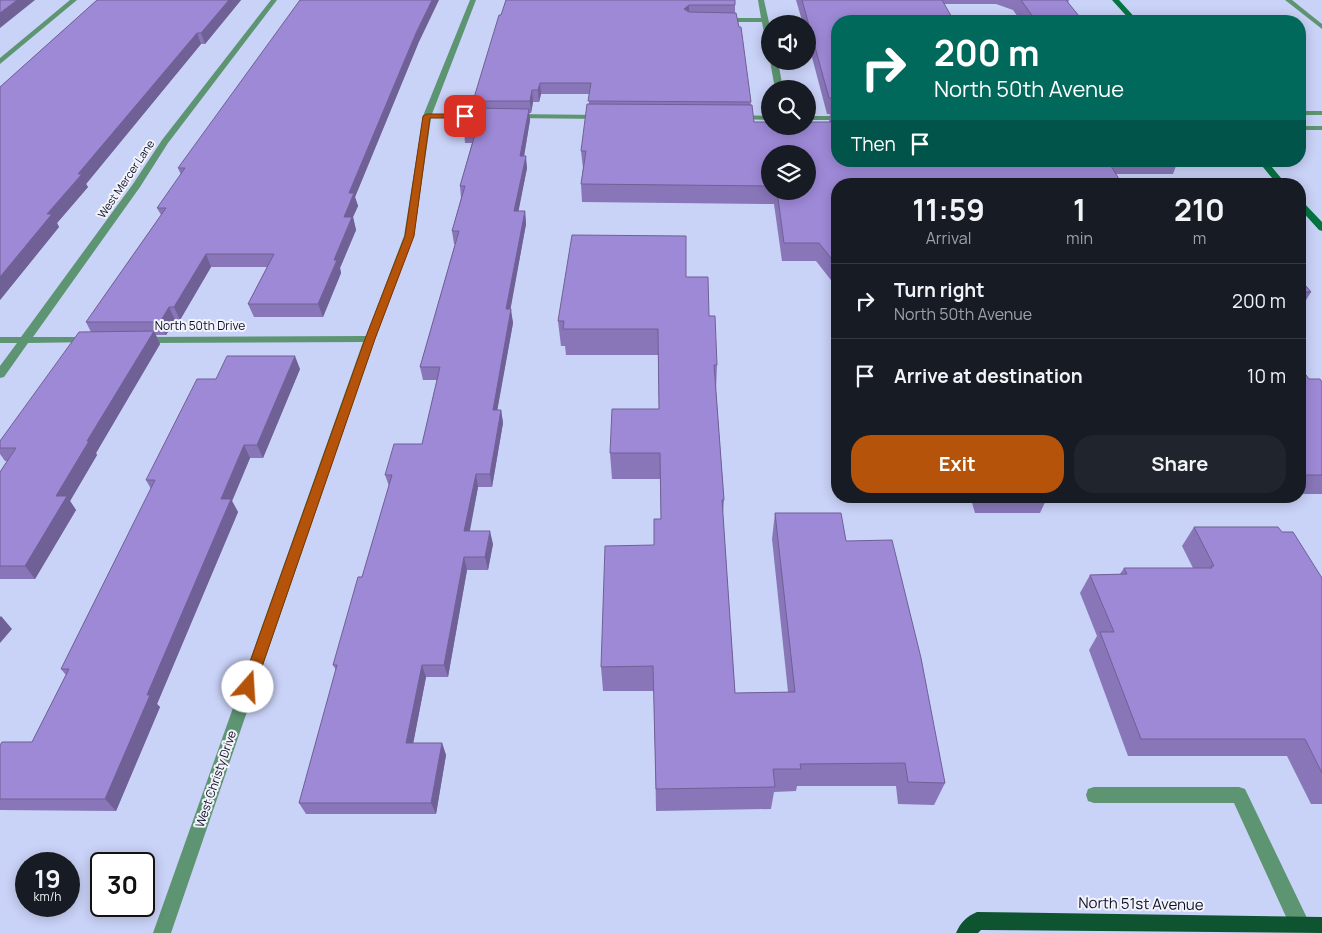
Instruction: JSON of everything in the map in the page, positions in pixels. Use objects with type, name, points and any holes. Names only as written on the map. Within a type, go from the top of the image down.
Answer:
[{"type":"main road","points":[[1115,0],[1129,15]]},
{"type":"main road","points":[[1267,167],[1277,178]]},
{"type":"main road","points":[[1306,211],[1322,228]]},
{"type":"main road","name":"North 51st Avenue","points":[[965,933],[977,921],[1322,926]]},
{"type":"street","points":[[0,62],[74,0]]},
{"type":"street","name":"West Mercer Lane","points":[[0,374],[27,340],[137,185],[165,142],[274,0]]},
{"type":"street","name":"West Christy Drive","points":[[162,933],[370,339],[410,236],[427,116],[473,0]]},
{"type":"street","points":[[761,0],[764,15]]},
{"type":"street","points":[[1288,0],[1322,27]]},
{"type":"street","points":[[718,20],[761,20]]},
{"type":"street","points":[[1306,113],[1322,113]]},
{"type":"street","points":[[427,116],[496,116]]},
{"type":"street","points":[[505,116],[613,117]]},
{"type":"street","points":[[731,117],[761,118]]},
{"type":"street","points":[[816,118],[831,118]]},
{"type":"street","points":[[1306,128],[1322,128]]},
{"type":"street","name":"North 50th Drive","points":[[134,340],[370,339]]},
{"type":"street","points":[[0,340],[105,340]]},
{"type":"street","points":[[1094,795],[1240,795],[1300,925]]},
{"type":"building","points":[[0,0],[17,0],[0,13]]},
{"type":"building","points":[[97,0],[229,0],[201,33],[197,33],[78,174],[82,174],[47,214],[52,214],[0,277],[0,87]]},
{"type":"building","points":[[300,0],[432,0],[416,33],[349,193],[354,193],[344,217],[352,217],[334,260],[337,260],[318,304],[248,304],[274,254],[206,254],[174,307],[169,307],[160,322],[86,322],[166,208],[157,208],[185,168],[178,168]]},
{"type":"building","points":[[506,0],[735,0],[735,5],[689,5],[684,9],[689,12],[736,13],[739,27],[741,27],[751,102],[588,101],[591,83],[540,83],[538,90],[532,90],[530,101],[473,101],[499,15],[501,15]]},
{"type":"building","points":[[802,0],[942,0],[951,15],[831,15],[831,98],[829,98],[816,51],[816,15],[806,15]]},
{"type":"building","points":[[1021,0],[1066,0],[1078,15],[1032,15]]},
{"type":"building","points":[[587,104],[752,105],[754,122],[761,122],[761,135],[816,135],[816,122],[831,122],[831,167],[1112,167],[1118,178],[831,178],[831,258],[819,243],[784,243],[778,200],[816,200],[816,145],[761,145],[761,186],[581,184],[586,151],[581,151]]},
{"type":"building","points":[[471,108],[529,109],[520,156],[526,156],[514,211],[525,211],[506,309],[511,309],[493,410],[501,410],[490,474],[476,474],[464,531],[490,531],[485,557],[464,557],[444,665],[422,665],[406,743],[442,743],[431,803],[299,803],[337,665],[333,665],[358,577],[362,577],[392,475],[385,475],[394,444],[422,444],[440,367],[420,367],[459,231],[452,231],[465,186],[460,186],[476,131],[464,131]]},
{"type":"building","points":[[572,235],[686,236],[686,277],[708,277],[709,316],[715,316],[717,365],[714,365],[735,693],[795,692],[775,513],[841,513],[846,541],[892,540],[921,658],[945,783],[908,782],[905,763],[800,764],[801,769],[773,769],[775,787],[656,789],[653,666],[601,667],[605,546],[654,545],[654,519],[661,519],[660,453],[610,453],[612,409],[659,409],[658,329],[563,329],[564,321],[558,321]]},
{"type":"building","points":[[154,331],[56,496],[67,496],[25,566],[0,566],[0,472],[16,448],[0,448],[0,441],[79,332]]},
{"type":"building","points":[[227,356],[295,356],[257,445],[244,445],[221,499],[231,499],[147,695],[150,695],[105,799],[0,799],[0,745],[2,742],[32,742],[69,669],[61,669],[155,480],[146,480],[197,379],[216,379]]},
{"type":"building","points":[[1306,375],[1309,379],[1320,379],[1322,382],[1322,475],[1306,475]]},
{"type":"building","points":[[1194,527],[1278,527],[1282,532],[1293,532],[1322,578],[1322,773],[1305,739],[1141,739],[1100,632],[1114,632],[1090,575],[1127,574],[1124,568],[1212,568],[1211,566],[1214,566]]},
{"type":"route","points":[[248,687],[370,339],[410,236],[417,173],[427,116],[465,116]]}]
